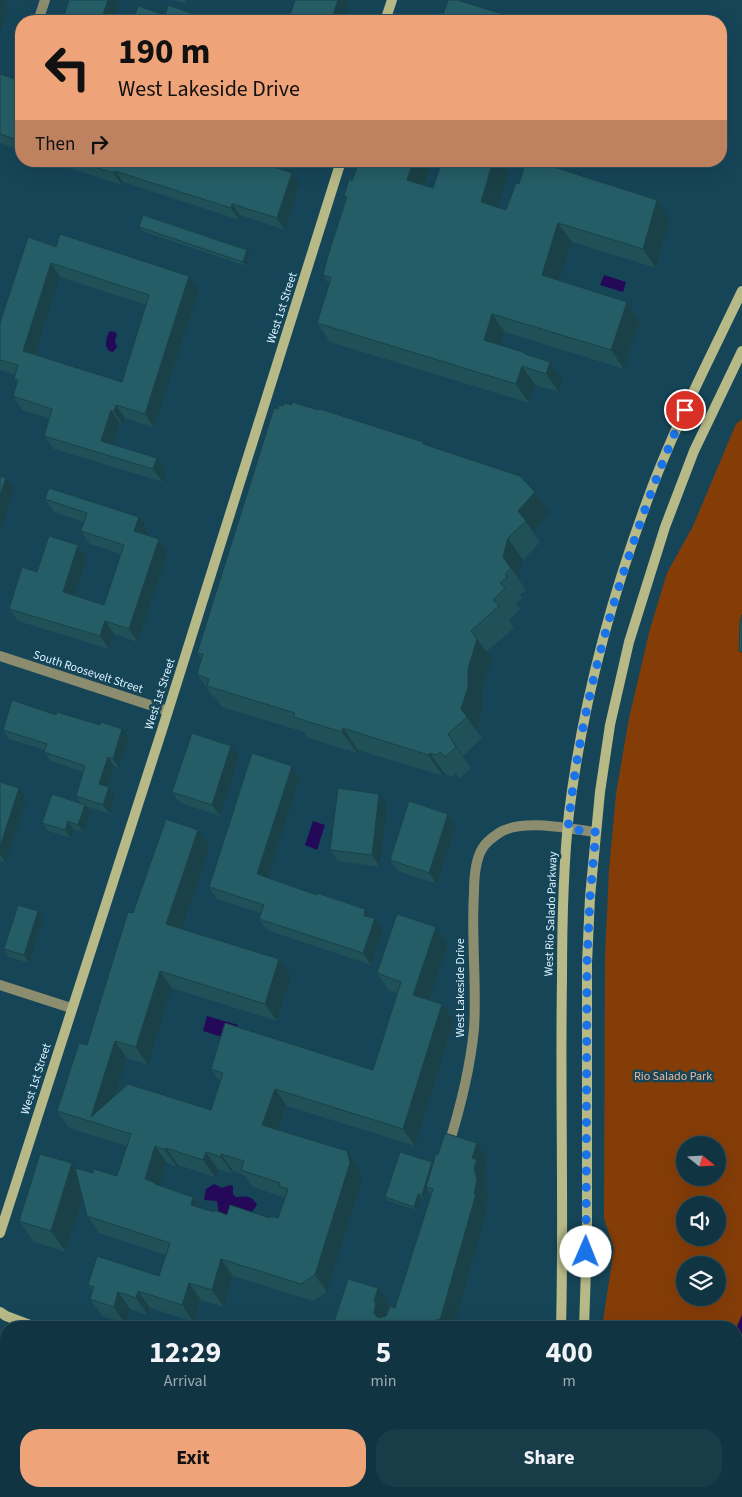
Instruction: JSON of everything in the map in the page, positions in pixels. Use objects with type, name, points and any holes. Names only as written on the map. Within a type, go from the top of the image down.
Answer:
[{"type":"main road","points":[[387,15],[392,0]]},
{"type":"main road","name":"West 1st Street","points":[[0,1233],[168,711],[338,167]]},
{"type":"main road","name":"West Rio Salado Parkway","points":[[561,1321],[562,961],[568,829],[572,793],[586,715],[614,602],[647,501],[679,424],[742,291]]},
{"type":"main road","points":[[584,1321],[588,1099],[587,963],[590,897],[600,792],[618,688],[644,590],[691,460],[742,351]]},
{"type":"main road","points":[[0,1312],[19,1321]]},
{"type":"street","points":[[40,15],[45,0]]},
{"type":"street","name":"South Roosevelt Street","points":[[0,656],[168,711]]},
{"type":"street","name":"West Lakeside Drive","points":[[445,1156],[462,1100],[473,1036],[473,910],[475,875],[482,848],[500,832],[515,827],[536,826],[596,832]]},
{"type":"street","points":[[0,984],[71,1008]]},
{"type":"green space","name":"Rio Salado Park","points":[[742,419],[742,1315],[739,1321],[603,1321],[614,1248],[604,1219],[605,956],[609,870],[616,794],[629,718],[650,629],[667,573],[693,526],[736,424]]},
{"type":"shaded area","points":[[604,275],[626,282],[623,292],[600,285]]},
{"type":"shaded area","points":[[110,331],[117,334],[115,341],[117,347],[113,352],[107,349],[106,344]]},
{"type":"shaded area","points":[[313,821],[325,825],[317,850],[305,845]]},
{"type":"shaded area","points":[[207,1016],[238,1025],[236,1032],[219,1036],[203,1031]]},
{"type":"shaded area","points":[[214,1184],[222,1188],[230,1185],[233,1186],[233,1194],[236,1197],[248,1197],[253,1199],[257,1205],[251,1213],[224,1216],[219,1214],[217,1201],[204,1200],[206,1189]]},
{"type":"building","points":[[69,0],[108,0],[103,15],[64,15]]},
{"type":"building","points":[[295,0],[338,0],[333,15],[290,15]]},
{"type":"building","points":[[448,0],[457,0],[506,15],[443,15]]},
{"type":"building","points":[[168,5],[191,13],[190,15],[165,15]]},
{"type":"building","points":[[138,6],[165,15],[135,15]]},
{"type":"building","points":[[0,74],[15,79],[15,139],[0,134]]},
{"type":"building","points":[[94,167],[274,167],[292,173],[277,218],[232,204],[231,208],[115,171],[114,173]]},
{"type":"building","points":[[357,167],[411,167],[407,180],[433,188],[440,167],[491,167],[481,202],[506,210],[516,183],[519,184],[524,167],[554,167],[657,200],[643,249],[558,223],[542,275],[627,302],[611,350],[492,314],[484,340],[550,362],[546,374],[522,366],[516,384],[317,323],[331,278],[323,275],[347,197],[344,196],[349,179],[352,181]]},
{"type":"building","points":[[143,215],[247,250],[243,262],[139,227]]},
{"type":"building","points":[[60,234],[189,276],[145,414],[116,405],[114,412],[111,410],[101,441],[157,458],[153,469],[44,436],[52,409],[13,396],[18,380],[14,379],[18,365],[0,360],[0,323],[28,237],[56,247]],"holes":[[[51,263],[149,295],[122,382],[23,351]]]},
{"type":"building","points":[[292,402],[423,442],[423,444],[520,476],[535,492],[518,511],[526,521],[508,538],[503,557],[511,568],[505,574],[507,577],[500,583],[505,588],[493,600],[499,606],[471,631],[477,639],[468,669],[468,687],[461,709],[467,717],[448,734],[456,747],[445,757],[440,752],[437,755],[430,753],[428,755],[343,728],[342,732],[293,717],[295,713],[207,686],[209,679],[197,674],[203,654],[197,653],[274,408],[278,409],[279,405],[283,406],[285,403],[292,405]]},
{"type":"building","points":[[0,476],[6,478],[0,496]]},
{"type":"building","points":[[49,488],[139,517],[134,531],[159,539],[129,629],[105,621],[100,636],[9,609],[22,567],[37,572],[49,536],[78,545],[63,592],[104,605],[124,545],[81,531],[87,513],[45,499]]},
{"type":"building","points":[[742,614],[742,652],[739,651]]},
{"type":"building","points":[[12,700],[56,715],[57,712],[100,725],[101,722],[122,729],[113,759],[108,757],[99,784],[109,787],[103,805],[76,796],[85,766],[44,752],[47,744],[3,730]]},
{"type":"building","points":[[192,733],[231,746],[212,805],[172,792]]},
{"type":"building","points":[[252,753],[292,766],[257,874],[365,909],[364,916],[375,918],[363,953],[259,919],[264,905],[209,887]]},
{"type":"building","points":[[0,782],[19,788],[0,847]]},
{"type":"building","points":[[338,788],[379,794],[372,855],[330,850]]},
{"type":"building","points":[[52,794],[85,805],[78,825],[68,821],[65,830],[42,823]]},
{"type":"building","points":[[409,801],[448,814],[429,873],[390,860]]},
{"type":"building","points":[[166,819],[198,830],[166,924],[279,959],[265,1004],[160,971],[136,1047],[115,1041],[91,1117],[128,1084],[211,1110],[223,1073],[211,1069],[225,1023],[373,1070],[401,982],[377,973],[397,914],[436,927],[413,995],[442,1004],[403,1129],[275,1089],[262,1125],[347,1151],[350,1163],[315,1275],[301,1284],[221,1259],[212,1290],[189,1283],[182,1305],[138,1291],[136,1298],[118,1292],[114,1307],[90,1299],[94,1287],[88,1285],[97,1256],[159,1276],[170,1243],[87,1216],[75,1168],[93,1173],[94,1169],[117,1176],[131,1134],[57,1111],[79,1043],[87,1045],[128,912],[133,913]],"holes":[[[155,1146],[165,1150],[166,1148],[203,1160],[206,1152],[221,1157],[221,1154],[244,1161],[241,1170],[280,1183],[279,1186],[288,1189],[278,1218],[270,1216],[270,1218],[230,1205],[227,1215],[214,1210],[214,1212],[191,1205],[193,1197],[145,1179]]]},
{"type":"building","points":[[18,905],[38,911],[24,955],[4,949]]},
{"type":"building","points":[[445,1133],[477,1143],[472,1158],[477,1160],[474,1168],[477,1180],[474,1193],[476,1194],[440,1320],[334,1321],[348,1279],[378,1288],[374,1301],[376,1302],[374,1313],[378,1318],[386,1316],[390,1306],[395,1308],[433,1189],[426,1187],[436,1154],[438,1155]]},
{"type":"building","points":[[400,1152],[432,1162],[422,1195],[418,1194],[414,1207],[385,1197]]},
{"type":"building","points":[[40,1154],[72,1163],[51,1231],[19,1221]]},
{"type":"route","points":[[586,1252],[587,963],[590,897],[596,832],[568,829],[572,793],[588,706],[614,602],[647,501],[685,410]]}]
